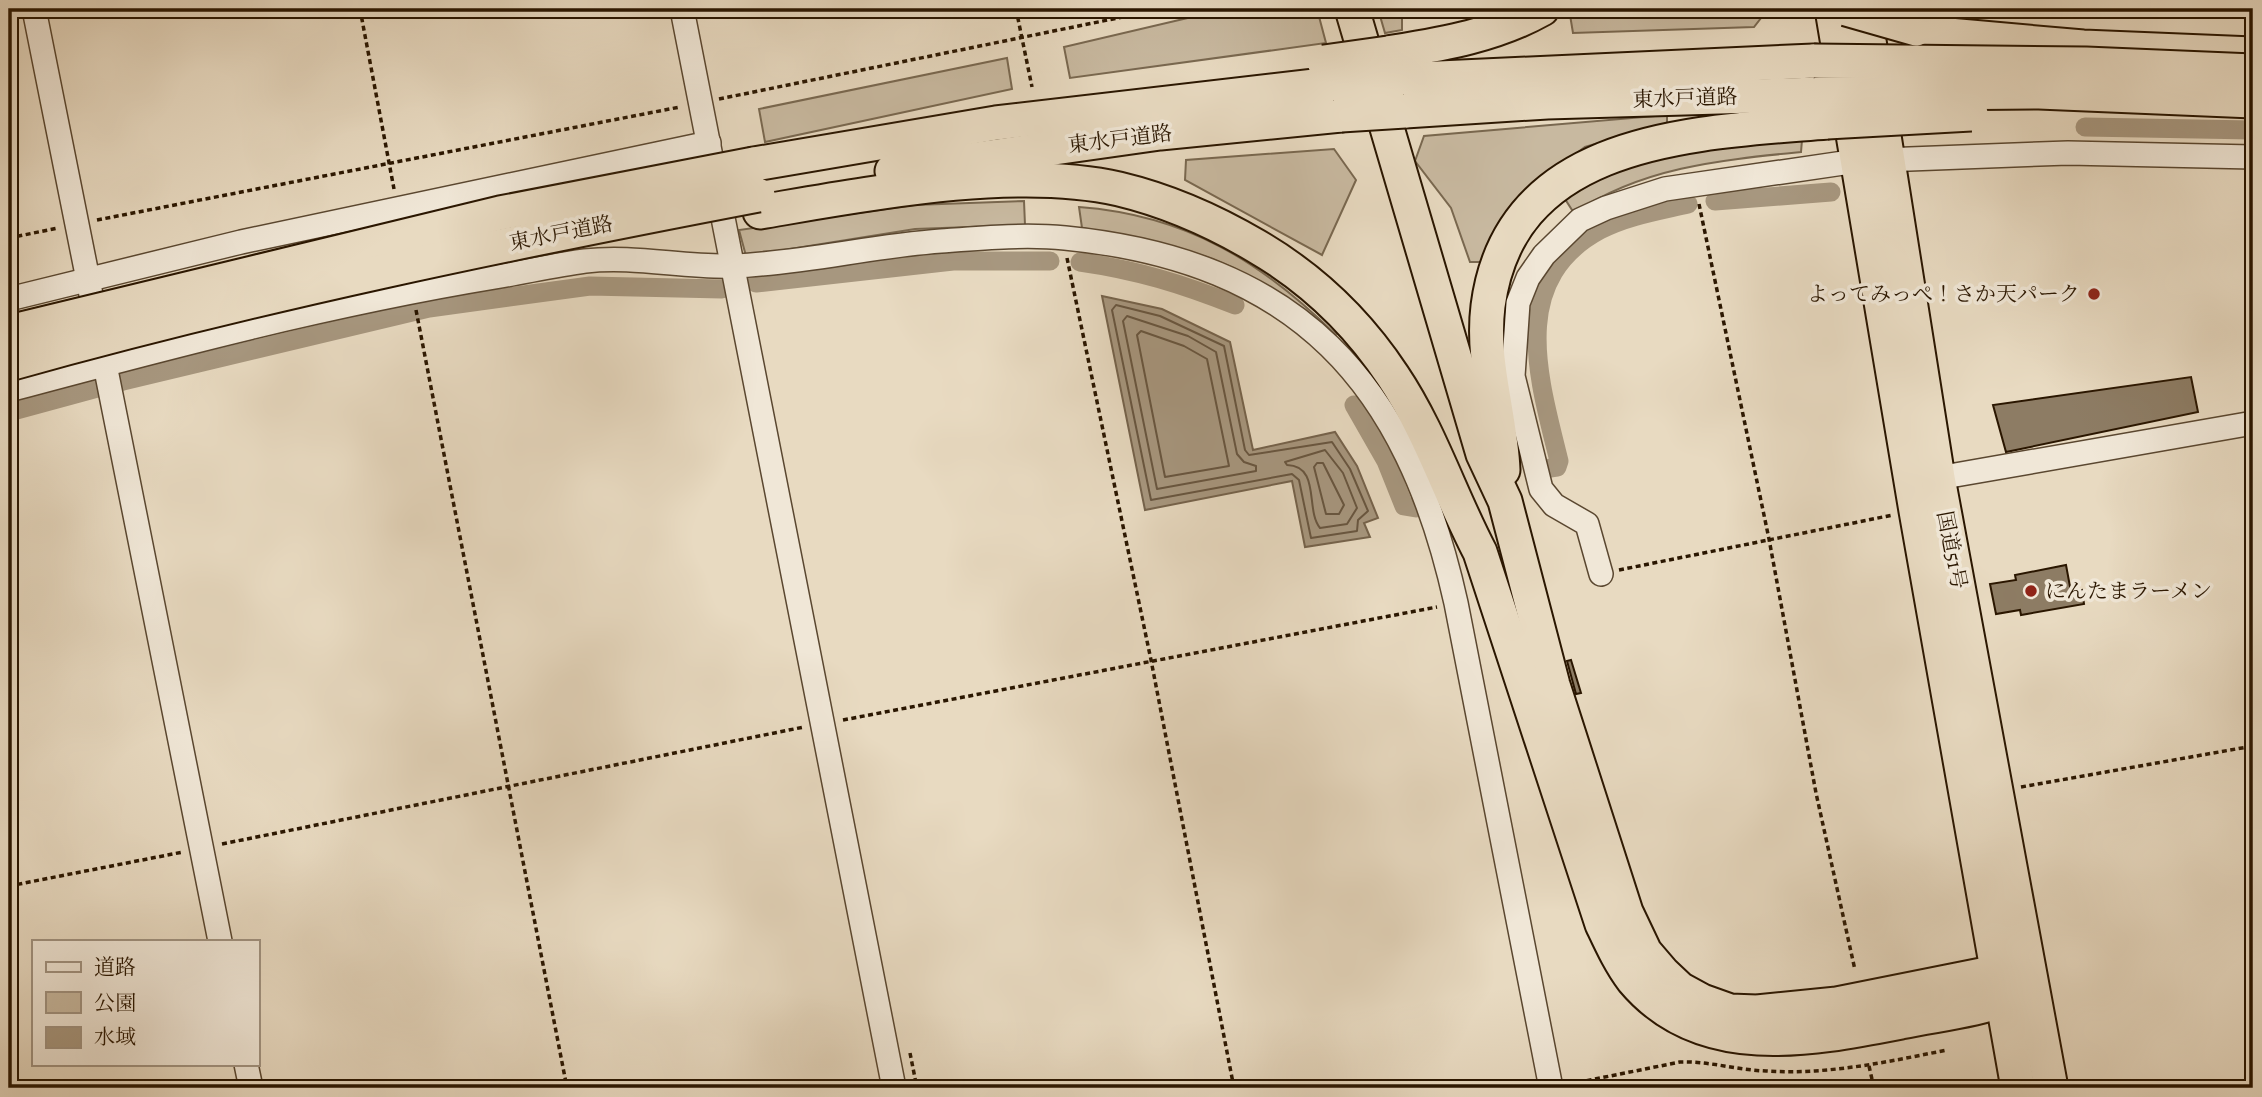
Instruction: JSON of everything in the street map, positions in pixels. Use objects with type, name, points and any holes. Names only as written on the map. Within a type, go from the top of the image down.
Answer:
[{"type":"highway","points":[[1336,9],[1375,153],[1479,501],[1480,552]]},
{"type":"highway","points":[[1352,9],[1483,454],[1505,501],[1553,685],[1626,912],[1645,952],[1680,989],[1702,1002],[1730,1010],[1757,1012],[2009,984]]},
{"type":"highway","points":[[1392,66],[1459,41],[1498,30],[1542,9]]},
{"type":"highway","name":"国道51号","points":[[1832,9],[1872,160],[1938,478],[1996,791],[2018,1088]]},
{"type":"highway","points":[[1846,9],[1937,34],[2083,47],[2253,54]]},
{"type":"highway","name":"国道51号","points":[[1864,9],[1872,160],[1916,511],[2009,984],[2050,1088]]},
{"type":"highway","name":"東水戸道路","points":[[9,364],[82,344],[511,242],[757,190],[921,134],[994,113],[1392,66],[1814,61],[2073,64],[2253,71]]},
{"type":"highway","name":"東水戸道路","points":[[9,332],[500,213],[757,190],[1160,133],[1341,116],[1547,102],[1823,108],[2039,92],[2253,101]]},
{"type":"highway","points":[[1505,501],[1502,446],[1489,369],[1488,306],[1507,246],[1528,213],[1577,171],[1617,153],[1698,133],[1823,108],[2043,110],[2253,106]]},
{"type":"highway","points":[[757,190],[1022,181],[1116,189],[1200,215],[1303,277],[1366,339],[1394,376],[1418,419],[1456,506],[1480,552],[1602,924],[1632,979],[1652,998],[1700,1028],[1734,1037],[1766,1040],[1844,1033],[2009,984]]},
{"type":"street","points":[[34,9],[220,940]]},
{"type":"street","points":[[682,9],[894,1088]]},
{"type":"street","points":[[9,299],[89,278],[398,208],[709,143]]},
{"type":"street","points":[[1601,574],[1587,524],[1554,505],[1541,489],[1514,376],[1518,303],[1528,278],[1544,255],[1580,220],[1605,208],[1665,189],[1872,160],[2068,153],[2253,157]]},
{"type":"street","points":[[9,390],[107,379],[413,296],[586,261],[632,259],[733,266],[939,241],[1063,237],[1144,250],[1212,271],[1252,289],[1284,309],[1338,354],[1391,421],[1410,459],[1446,558],[1551,1088]]},
{"type":"street","points":[[1938,478],[2253,423]]},
{"type":"street","points":[[246,1066],[251,1088]]},
{"type":"path","points":[[360,9],[398,208]]},
{"type":"path","points":[[1016,9],[1032,87]]},
{"type":"path","points":[[9,238],[389,166],[1162,9]]},
{"type":"path","points":[[1695,184],[1769,539],[1816,793],[1855,970]]},
{"type":"path","points":[[1063,237],[1151,660],[1234,1088]]},
{"type":"path","points":[[413,296],[567,1088]]},
{"type":"path","points":[[1601,574],[1916,511]]},
{"type":"path","points":[[9,886],[822,724],[1456,603]]},
{"type":"path","points":[[1996,791],[2253,746]]},
{"type":"path","points":[[1551,1088],[1680,1062],[1699,1061],[1766,1071],[1869,1065],[1947,1050]]},
{"type":"path","points":[[1869,1065],[1874,1088]]},
{"type":"green space","points":[[1226,9],[1317,9],[1326,43],[1070,78],[1064,47]]},
{"type":"green space","points":[[1378,9],[1402,9],[1402,30],[1385,33]]},
{"type":"green space","points":[[1575,9],[1768,9],[1754,27],[1573,33],[1570,15]]},
{"type":"green space","points":[[1007,58],[1012,89],[765,142],[759,109]]},
{"type":"green space","points":[[1667,115],[1667,123],[1585,147],[1534,185],[1481,262],[1470,262],[1451,208],[1415,161],[1424,136]]},
{"type":"green space","points":[[1802,140],[1801,152],[1741,158],[1683,168],[1627,185],[1574,213],[1565,199],[1591,183],[1649,162],[1710,150]]},
{"type":"green space","points":[[1334,149],[1356,180],[1322,255],[1185,180],[1186,160]]},
{"type":"green space","points":[[1024,201],[1025,225],[915,229],[746,256],[739,230],[914,205]]},
{"type":"green space","points":[[1079,207],[1154,220],[1219,246],[1279,285],[1336,335],[1333,338],[1266,287],[1222,263],[1170,246],[1082,228]]},
{"type":"water","points":[[1102,296],[1162,309],[1230,342],[1253,450],[1335,432],[1357,466],[1378,518],[1364,523],[1370,537],[1305,547],[1292,481],[1145,510]]},
{"type":"building","points":[[2191,377],[2198,412],[2006,452],[1993,405]]},
{"type":"building","name":"にんたまラーメン","points":[[2066,565],[2071,592],[2082,590],[2084,604],[2021,615],[2020,610],[1996,614],[1990,584],[2016,580],[2015,575]]},
{"type":"building","points":[[1571,660],[1581,693],[1576,694],[1567,661]]},
{"type":"waterway","points":[[2085,127],[2253,130]]},
{"type":"waterway","points":[[1715,201],[1831,192]]},
{"type":"waterway","points":[[1550,468],[1557,467],[1559,461],[1544,397],[1537,334],[1541,303],[1552,276],[1571,251],[1600,230],[1632,217],[1688,204]]},
{"type":"waterway","points":[[756,283],[953,261],[1050,261]]},
{"type":"waterway","points":[[1080,262],[1159,279],[1235,305]]},
{"type":"waterway","points":[[9,412],[123,381],[429,308],[590,286],[722,289]]},
{"type":"waterway","points":[[1354,405],[1386,461],[1404,506],[1416,508]]},
{"type":"place","name":"よってみっぺ！さか天パーク","points":[[2094,294]]},
{"type":"place","name":"にんたまラーメン","points":[[2031,591]]}]
